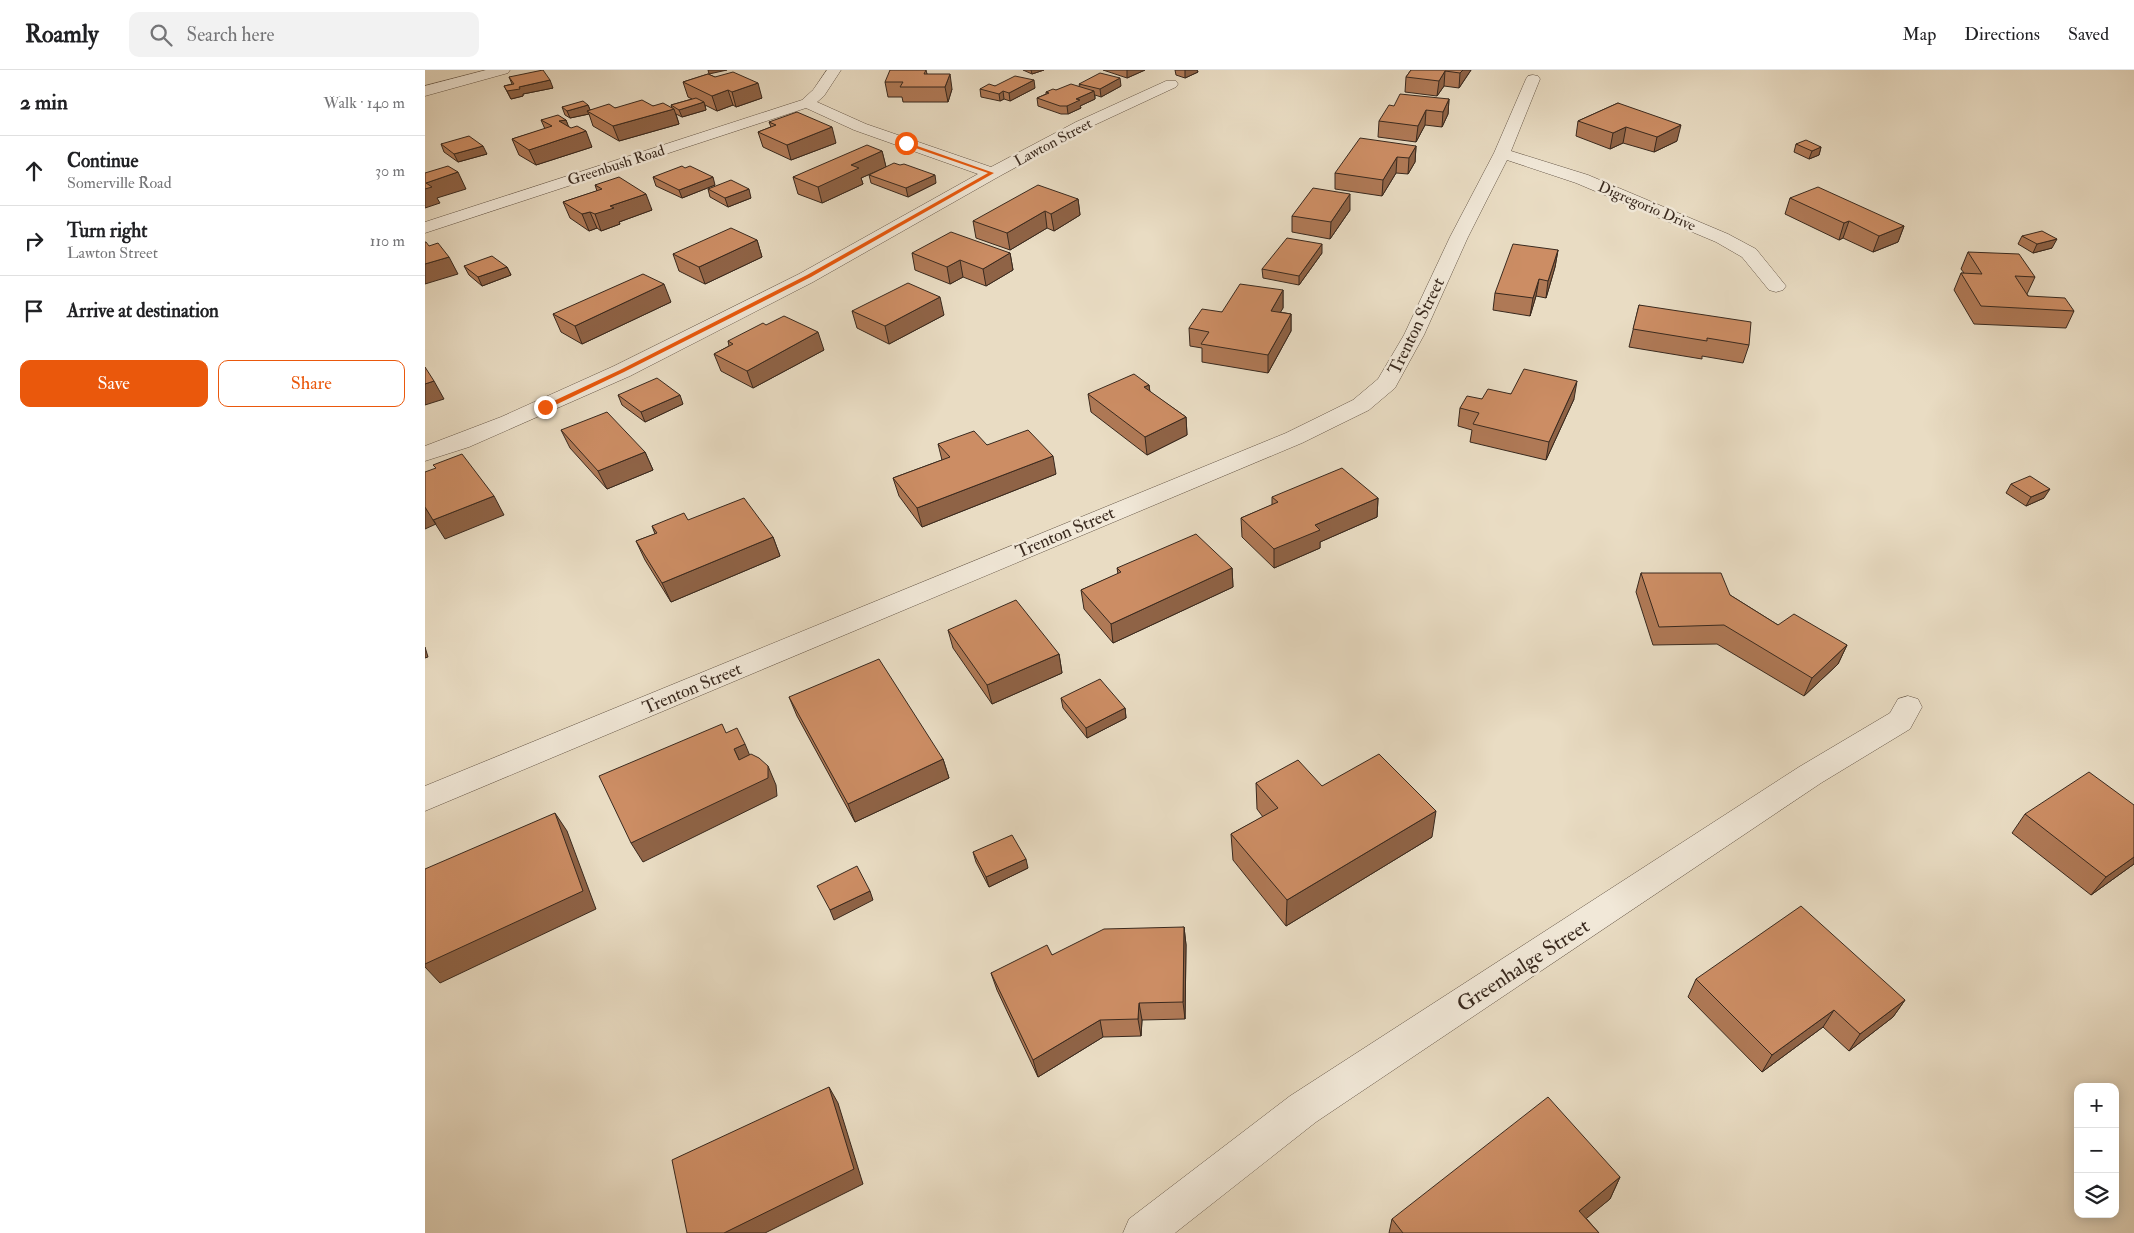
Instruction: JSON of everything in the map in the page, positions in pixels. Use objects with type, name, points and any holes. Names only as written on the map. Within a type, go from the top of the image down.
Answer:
[{"type":"street","points":[[425,90],[503,70]]},
{"type":"street","points":[[834,70],[819,93],[807,103],[860,127],[992,173]]},
{"type":"street","name":"Trenton Street","points":[[425,799],[1294,438],[1361,405],[1387,383],[1414,336],[1459,236],[1502,153],[1533,79]]},
{"type":"street","name":"Lawton Street","points":[[425,454],[461,442],[509,422],[630,367],[809,276],[992,173],[1082,125],[1171,84]]},
{"type":"street","name":"Greenbush Road","points":[[425,228],[490,205],[807,103]]},
{"type":"street","name":"Digregorio Drive","points":[[1502,153],[1581,179],[1722,238],[1749,253],[1776,286]]},
{"type":"street","name":"Greenhalge Street","points":[[1143,1233],[1303,1109],[1810,775],[1900,721],[1908,707]]},
{"type":"building","points":[[543,70],[550,80],[507,91],[504,86],[514,84],[509,77]]},
{"type":"building","points":[[890,70],[926,70],[924,74],[950,74],[945,87],[900,87],[903,82],[885,82]]},
{"type":"building","points":[[1411,70],[1463,70],[1460,73],[1445,71],[1439,81],[1406,77]]},
{"type":"building","points":[[733,72],[758,83],[732,92],[728,90],[712,96],[683,82],[708,74],[715,77]]},
{"type":"building","points":[[1100,73],[1120,78],[1100,89],[1079,84]]},
{"type":"building","points":[[1015,76],[1034,80],[1009,93],[1003,91],[999,94],[980,89],[989,84],[995,86]]},
{"type":"building","points":[[1071,84],[1094,91],[1076,99],[1080,100],[1067,106],[1060,106],[1037,98],[1049,93],[1046,92],[1053,89],[1056,90]]},
{"type":"building","points":[[1400,94],[1449,99],[1443,112],[1426,110],[1418,126],[1379,121],[1389,105],[1394,106]]},
{"type":"building","points":[[696,98],[704,102],[679,110],[671,105]]},
{"type":"building","points":[[642,100],[653,106],[663,103],[674,109],[613,126],[587,111],[609,104],[615,108]]},
{"type":"building","points":[[583,101],[588,105],[567,111],[562,107]]},
{"type":"building","points":[[1618,103],[1681,125],[1657,137],[1626,127],[1613,133],[1578,121]]},
{"type":"building","points":[[797,112],[832,127],[787,145],[758,132],[776,125],[769,122]]},
{"type":"building","points":[[558,115],[566,120],[559,121],[571,128],[577,126],[586,131],[529,150],[512,139],[552,126],[541,120]]},
{"type":"building","points":[[469,136],[483,146],[454,154],[441,144]]},
{"type":"building","points":[[1360,138],[1416,146],[1409,158],[1397,157],[1383,180],[1335,173]]},
{"type":"building","points":[[1806,140],[1821,147],[1812,151],[1796,144]]},
{"type":"building","points":[[867,145],[882,151],[851,165],[859,168],[818,187],[793,177]]},
{"type":"building","points":[[894,163],[904,164],[935,175],[906,188],[869,175]]},
{"type":"building","points":[[448,166],[458,172],[426,183],[432,187],[425,189],[425,173]]},
{"type":"building","points":[[682,166],[685,168],[690,166],[713,177],[679,190],[653,177]]},
{"type":"building","points":[[619,177],[646,194],[610,206],[614,208],[595,214],[590,212],[582,214],[563,202],[602,189],[595,185]]},
{"type":"building","points":[[731,180],[749,189],[725,198],[708,189]]},
{"type":"building","points":[[1038,185],[1078,199],[1051,214],[1045,211],[1007,233],[973,221]]},
{"type":"building","points":[[1818,187],[1904,226],[1879,236],[1849,221],[1844,223],[1790,198]]},
{"type":"building","points":[[1313,188],[1350,194],[1331,222],[1292,216]]},
{"type":"building","points":[[731,228],[757,240],[699,267],[673,254]]},
{"type":"building","points":[[2042,231],[2057,239],[2037,244],[2022,236]]},
{"type":"building","points":[[951,232],[1010,253],[983,269],[960,260],[947,267],[912,253]]},
{"type":"building","points":[[1287,238],[1322,244],[1299,276],[1262,269]]},
{"type":"building","points":[[425,242],[429,246],[438,243],[449,257],[425,264]]},
{"type":"building","points":[[1513,244],[1558,250],[1548,281],[1539,279],[1533,298],[1495,293]]},
{"type":"building","points":[[1968,252],[2019,254],[2035,277],[2015,276],[2028,296],[2065,298],[2074,311],[1981,306],[1961,273],[1982,274]]},
{"type":"building","points":[[492,256],[507,267],[478,277],[464,266]]},
{"type":"building","points":[[643,274],[664,284],[575,326],[553,314]]},
{"type":"building","points":[[908,283],[940,297],[885,326],[852,311]]},
{"type":"building","points":[[1240,284],[1283,290],[1271,311],[1291,314],[1268,355],[1201,344],[1209,332],[1189,328],[1202,309],[1222,312]]},
{"type":"building","points":[[1639,305],[1751,322],[1749,345],[1707,338],[1707,341],[1633,329]]},
{"type":"building","points":[[784,316],[818,332],[747,371],[714,354],[733,344],[728,341],[763,323],[766,325]]},
{"type":"building","points":[[425,367],[434,381],[425,384]]},
{"type":"building","points":[[1524,369],[1577,381],[1549,442],[1473,424],[1479,413],[1460,408],[1467,396],[1482,399],[1488,389],[1511,394]]},
{"type":"building","points":[[1134,374],[1149,385],[1144,387],[1186,417],[1145,437],[1088,394]]},
{"type":"building","points":[[657,378],[680,395],[641,412],[618,395]]},
{"type":"building","points":[[607,412],[645,452],[598,471],[561,430]]},
{"type":"building","points":[[1028,430],[1053,456],[917,508],[893,478],[950,457],[938,444],[974,431],[987,445]]},
{"type":"building","points":[[462,454],[494,496],[433,520],[425,507],[425,472],[436,468],[433,465]]},
{"type":"building","points":[[1342,468],[1378,498],[1315,525],[1320,530],[1274,549],[1241,518],[1278,502],[1272,497]]},
{"type":"building","points":[[2030,476],[2050,489],[2031,497],[2011,484]]},
{"type":"building","points":[[744,498],[773,537],[662,583],[636,541],[657,533],[652,526],[684,513],[688,520]]},
{"type":"building","points":[[1196,534],[1232,568],[1111,624],[1081,590],[1121,572],[1117,568]]},
{"type":"building","points":[[1641,573],[1721,573],[1730,595],[1778,625],[1794,614],[1847,645],[1812,678],[1724,625],[1659,627]]},
{"type":"building","points":[[1016,600],[1059,654],[987,685],[948,630]]},
{"type":"building","points":[[879,659],[943,759],[848,804],[789,697]]},
{"type":"building","points":[[1100,679],[1125,708],[1086,728],[1061,698]]},
{"type":"building","points":[[722,724],[726,733],[737,728],[745,744],[734,749],[739,760],[751,754],[759,758],[768,766],[768,778],[631,843],[599,776]]},
{"type":"building","points":[[1379,754],[1436,811],[1287,900],[1231,834],[1278,808],[1256,783],[1298,760],[1322,786]]},
{"type":"building","points":[[2089,772],[2134,805],[2134,857],[2106,877],[2025,814]]},
{"type":"building","points":[[555,813],[583,891],[425,964],[425,869]]},
{"type":"building","points":[[1012,835],[1026,859],[986,877],[973,852]]},
{"type":"building","points":[[857,866],[870,891],[830,910],[817,886]]},
{"type":"building","points":[[1801,906],[1905,1000],[1860,1034],[1834,1010],[1772,1055],[1696,979]]},
{"type":"building","points":[[1184,927],[1183,1002],[1139,1003],[1138,1019],[1100,1020],[1033,1060],[991,973],[1047,945],[1052,955],[1104,929]]},
{"type":"building","points":[[829,1087],[854,1169],[724,1233],[687,1233],[672,1160]]},
{"type":"building","points":[[1548,1097],[1620,1177],[1579,1211],[1599,1233],[1403,1233],[1392,1219]]},
{"type":"route","points":[[545,407],[622,371],[809,276],[992,173],[906,143]]}]
